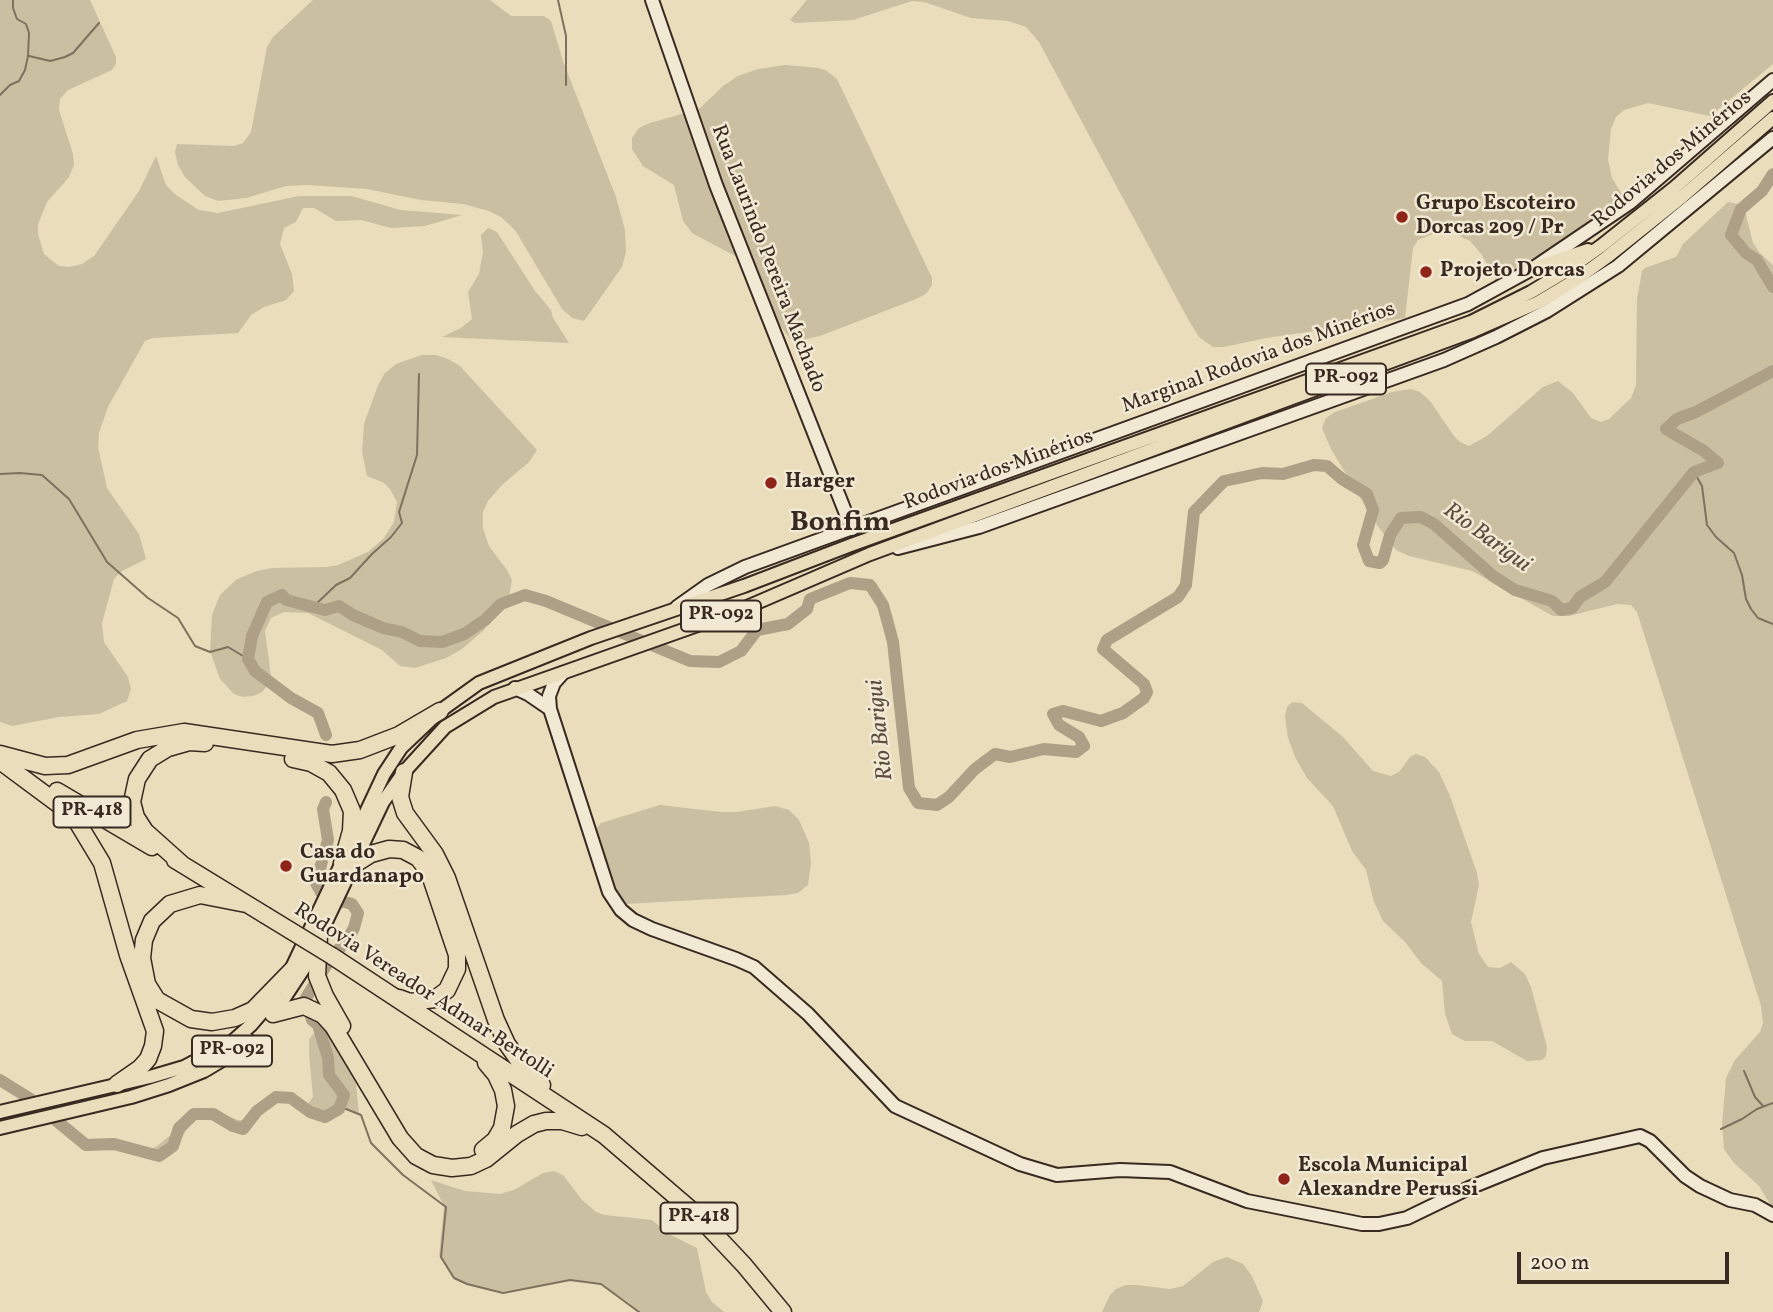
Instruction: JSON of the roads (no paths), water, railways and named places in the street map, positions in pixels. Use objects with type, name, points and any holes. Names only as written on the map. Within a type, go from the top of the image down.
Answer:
[{"type":"highway","points":[[0,757],[45,766],[68,765],[137,740],[184,732],[212,734],[332,754],[360,750],[399,735],[440,711]]},
{"type":"highway","points":[[183,865],[145,831],[136,817],[132,802],[137,779],[150,759],[169,748],[189,742],[227,744],[312,763],[329,773],[343,790],[352,811],[345,868]]},
{"type":"highway","points":[[0,757],[73,815],[102,863],[128,956],[155,1031],[148,1059],[117,1084]]},
{"type":"highway","name":"Rodovia Vereador Admar Bertolli","points":[[0,757],[362,975],[604,1135],[696,1214],[783,1312]]},
{"type":"highway","points":[[404,772],[400,797],[405,813],[435,854],[447,878],[496,1020],[507,1044],[528,1074],[604,1135]]},
{"type":"highway","points":[[345,868],[371,854],[389,849],[403,850],[418,858],[429,872],[457,955],[457,969],[447,990],[435,999],[410,1002],[390,995]]},
{"type":"highway","points":[[246,904],[200,895],[170,904],[152,921],[144,940],[142,958],[147,984],[157,1000],[191,1019],[212,1022],[235,1018],[253,1010],[292,970]]},
{"type":"highway","points":[[319,936],[317,976],[325,996],[407,1135],[420,1149],[437,1159],[454,1161],[471,1158],[495,1140],[502,1128],[506,1107],[503,1090],[496,1075],[480,1055]]},
{"type":"highway","points":[[273,1014],[304,1006],[323,1015],[333,1026],[400,1138],[416,1156],[433,1165],[452,1168],[471,1166],[486,1159],[517,1134],[534,1124],[546,1121],[562,1121],[604,1135]]},
{"type":"main road","name":"Rua Laurindo Pereira Machado","points":[[652,0],[716,185],[852,529]]},
{"type":"main road","name":"Marginal Rodovia dos Minérios","points":[[674,609],[708,585],[737,571],[1468,303],[1532,269],[1631,202],[1773,80]]},
{"type":"main road","name":"Rodovia dos Minérios","points":[[0,1112],[150,1077],[184,1066],[233,1041],[251,1025],[276,996],[327,906],[384,775],[401,748],[440,711],[479,683],[591,638],[744,586],[864,540],[1471,322],[1531,292],[1601,246],[1674,188],[1773,101]]},
{"type":"main road","name":"Rodovia dos Minérios","points":[[345,868],[383,802],[404,772],[445,727],[494,696],[740,610],[870,554],[1461,336],[1539,302],[1574,281],[1618,248],[1773,118]]},
{"type":"main road","points":[[870,554],[979,527],[1435,363],[1488,341],[1547,312],[1618,266],[1773,138]]},
{"type":"main road","points":[[1532,269],[1601,246]]},
{"type":"main road","points":[[563,673],[554,683],[549,696],[550,709],[609,892],[621,910],[633,920],[652,929],[736,958],[754,967],[808,1014],[895,1106],[1020,1164],[1057,1175],[1120,1170],[1170,1172],[1247,1201],[1362,1224],[1378,1224],[1407,1218],[1469,1188],[1543,1158],[1640,1136],[1650,1141],[1685,1176],[1700,1186],[1730,1200],[1755,1205],[1773,1215]]},
{"type":"main road","points":[[515,688],[550,709]]},
{"type":"main road","name":"Rodovia dos Minérios","points":[[0,1128],[131,1097],[204,1071],[224,1059],[273,1014],[304,968],[319,936],[327,906]]},
{"type":"waterway","points":[[0,95],[10,85],[19,81],[28,56],[29,33],[26,24],[17,19],[13,0]]},
{"type":"waterway","points":[[558,0],[566,36],[566,85]]},
{"type":"waterway","points":[[29,56],[50,61],[65,57],[73,53],[99,23]]},
{"type":"waterway","name":"Rio Barigui","points":[[1773,174],[1762,191],[1741,209],[1731,235],[1746,253],[1757,260],[1773,287]]},
{"type":"waterway","name":"Rio Barigui","points":[[326,735],[318,713],[291,698],[255,671],[248,659],[252,636],[267,602],[282,595],[286,600],[325,610],[339,606],[383,628],[402,632],[420,641],[442,642],[464,634],[485,620],[501,604],[525,595],[546,601],[690,661],[719,662],[741,651],[757,630],[788,624],[807,609],[810,599],[850,583],[870,585],[883,605],[893,642],[909,788],[918,803],[937,805],[995,754],[1010,757],[1044,749],[1076,752],[1084,746],[1079,737],[1059,725],[1053,714],[1063,711],[1101,721],[1123,713],[1144,698],[1147,692],[1144,684],[1103,649],[1107,640],[1178,597],[1186,585],[1194,512],[1224,481],[1262,473],[1283,474],[1314,465],[1327,466],[1367,494],[1373,510],[1363,545],[1369,561],[1380,563],[1383,560],[1390,535],[1401,518],[1421,517],[1434,524],[1493,576],[1515,590],[1552,601],[1561,610],[1572,608],[1580,597],[1605,582],[1694,472],[1718,463],[1704,451],[1666,429],[1677,419],[1696,412],[1773,371]]},
{"type":"waterway","points":[[314,606],[336,585],[350,578],[402,523],[399,512],[417,455],[419,374]]},
{"type":"waterway","points":[[1694,472],[1702,486],[1707,525],[1734,553],[1751,609],[1758,618],[1773,624]]},
{"type":"waterway","points":[[0,474],[42,475],[69,499],[107,562],[148,598],[178,618],[195,646],[210,652],[228,647],[248,659]]},
{"type":"waterway","name":"Rio Barigui","points":[[0,1080],[29,1098],[86,1145],[114,1144],[159,1156],[173,1146],[179,1128],[194,1114],[213,1114],[243,1129],[257,1111],[276,1097],[291,1098],[310,1112],[325,1117],[339,1109],[344,1095],[329,1075],[328,1058],[306,998],[332,956],[346,942],[358,913],[352,904],[330,898],[321,892],[316,883],[328,840],[323,809],[326,802]]},
{"type":"waterway","points":[[1744,1071],[1755,1097],[1763,1106]]},
{"type":"waterway","points":[[1721,1129],[1773,1103]]},
{"type":"waterway","points":[[339,1109],[361,1115],[371,1143],[403,1175],[446,1207],[441,1257],[454,1278],[503,1293],[570,1280],[601,1284],[639,1312]]},
{"type":"place","name":"Grupo Escoteiro Dorcas 209 / Pr","points":[[1402,217]]},
{"type":"place","name":"Projeto Dorcas","points":[[1426,272]]},
{"type":"place","name":"Harger","points":[[771,483]]},
{"type":"place","name":"Casa do Guardanapo","points":[[286,866]]},
{"type":"place","name":"Escola Municipal Alexandre Perussi","points":[[1284,1179]]},
{"type":"district","name":"Bonfim","points":[[840,525]]}]
